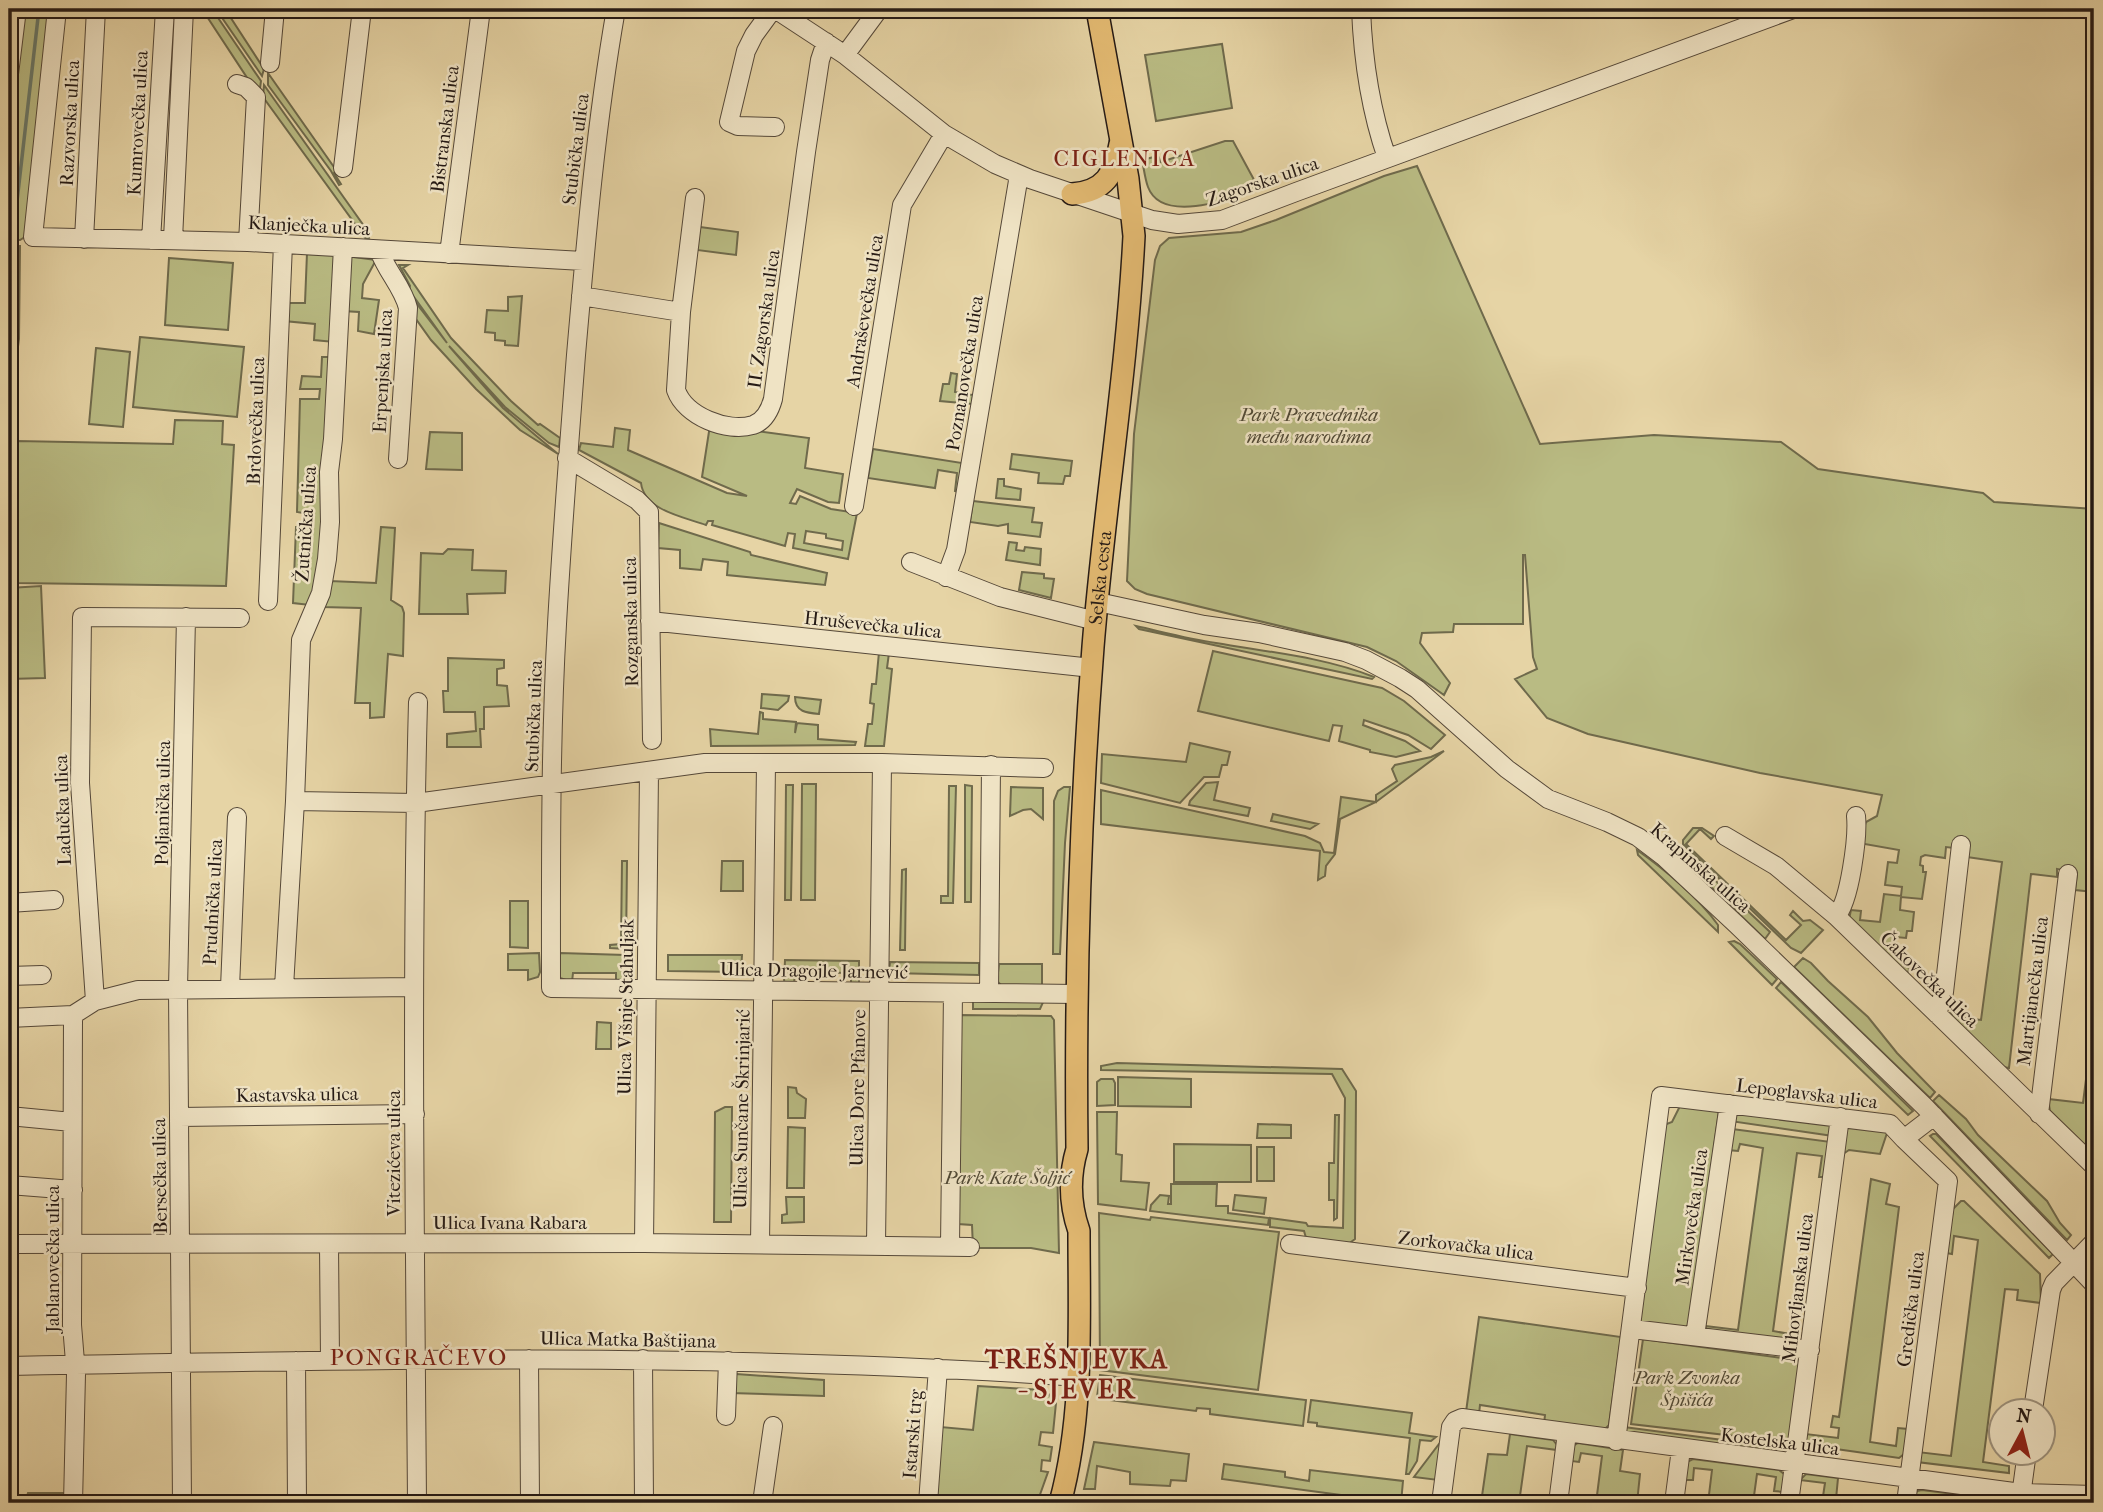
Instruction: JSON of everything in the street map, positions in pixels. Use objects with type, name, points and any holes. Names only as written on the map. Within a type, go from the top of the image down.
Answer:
[{"type":"main road","name":"Selska cesta","points":[[1060,1503],[1070,1457],[1079,1377],[1079,1231],[1072,1211],[1073,1164],[1077,1149],[1076,995],[1082,827],[1097,612],[1131,280],[1133,214],[1097,9]]},
{"type":"main road","points":[[1072,194],[1093,190],[1107,179],[1116,162],[1121,135]]},
{"type":"street","points":[[9,74],[17,9]]},
{"type":"street","name":"Klanječka ulica","points":[[57,9],[33,237],[248,242],[583,261]]},
{"type":"street","name":"Razvorska ulica","points":[[84,239],[96,9]]},
{"type":"street","name":"Kumrovečka ulica","points":[[151,240],[164,9]]},
{"type":"street","points":[[173,239],[184,9]]},
{"type":"street","points":[[270,64],[275,9]]},
{"type":"street","points":[[343,168],[362,9]]},
{"type":"street","name":"Bistranska ulica","points":[[449,254],[481,9]]},
{"type":"street","name":"Stubička ulica","points":[[295,801],[416,803],[552,785],[557,626],[583,261],[607,61],[616,9]]},
{"type":"street","points":[[774,9],[754,35],[746,51],[729,122],[738,126],[775,127]]},
{"type":"street","name":"Zagorska ulica","points":[[774,9],[845,55],[968,150],[1019,175],[1133,214],[1172,224],[1213,222],[1793,9]]},
{"type":"street","points":[[845,55],[879,9]]},
{"type":"street","points":[[1361,9],[1370,99],[1375,125],[1387,159]]},
{"type":"street","name":"II. Zagorska ulica","points":[[695,198],[675,379],[679,400],[691,412],[709,420],[740,426],[752,425],[770,410],[773,399],[812,113],[820,60],[826,42]]},
{"type":"street","points":[[237,83],[246,87],[256,97],[248,242]]},
{"type":"street","name":"Andraševečka ulica","points":[[854,506],[902,205],[944,134]]},
{"type":"street","name":"Poznanovečka ulica","points":[[946,577],[956,550],[988,345],[1019,175]]},
{"type":"street","name":"Brdovečka ulica","points":[[268,601],[283,244]]},
{"type":"street","name":"Žutnička ulica","points":[[295,801],[301,640],[321,593],[327,559],[330,522],[329,472],[342,247]]},
{"type":"street","name":"Erpenjska ulica","points":[[379,250],[402,291],[408,308],[398,458]]},
{"type":"street","points":[[581,296],[681,312]]},
{"type":"street","name":"Rozganska ulica","points":[[568,458],[645,506],[650,519],[652,740]]},
{"type":"street","name":"Krapinska ulica","points":[[911,562],[1000,597],[1345,652],[1400,678],[1439,708],[1507,769],[1548,799],[1638,837],[1663,856],[1934,1116],[2094,1284]]},
{"type":"street","name":"Ladučka ulica","points":[[95,1001],[80,783],[82,617],[186,617]]},
{"type":"street","points":[[186,617],[240,618]]},
{"type":"street","name":"Poljanička ulica","points":[[178,989],[186,617]]},
{"type":"street","name":"Hruševečka ulica","points":[[650,621],[1092,668]]},
{"type":"street","name":"Vitezićeva ulica","points":[[417,1503],[414,986],[418,702]]},
{"type":"street","points":[[552,785],[705,764],[882,763],[1044,768]]},
{"type":"street","name":"Ulica Dore Pfanove","points":[[876,1245],[882,763]]},
{"type":"street","name":"Ulica Sunčane Škrinjarić","points":[[760,1244],[766,764]]},
{"type":"street","points":[[989,993],[991,765]]},
{"type":"street","name":"Ulica Višnje Stahuljak","points":[[644,1243],[649,771]]},
{"type":"street","name":"Ulica Dragojle Jarnević","points":[[552,785],[551,988],[1076,995]]},
{"type":"street","points":[[284,987],[295,801]]},
{"type":"street","points":[[1836,916],[1847,896],[1856,816]]},
{"type":"street","name":"Prudnička ulica","points":[[230,988],[237,817]]},
{"type":"street","name":"Čakovečka ulica","points":[[1725,836],[1776,866],[1836,916],[2094,1166]]},
{"type":"street","points":[[1937,1014],[1944,992],[1961,845]]},
{"type":"street","name":"Martijanečka ulica","points":[[2039,1114],[2068,874]]},
{"type":"street","points":[[9,903],[54,900]]},
{"type":"street","points":[[9,976],[42,975]]},
{"type":"street","points":[[9,1018],[73,1015],[95,1001],[138,990],[414,986]]},
{"type":"street","name":"Bersečka ulica","points":[[178,989],[183,1503]]},
{"type":"street","points":[[950,1247],[953,993]]},
{"type":"street","name":"Jablanovečka ulica","points":[[73,1015],[73,1503]]},
{"type":"street","name":"Lepoglavska ulica","points":[[1637,1288],[1661,1096],[1890,1124],[1904,1139]]},
{"type":"street","name":"Mirkovečka ulica","points":[[1695,1336],[1728,1104]]},
{"type":"street","name":"Kastavska ulica","points":[[179,1117],[415,1114]]},
{"type":"street","points":[[9,1116],[72,1122]]},
{"type":"street","points":[[1904,1139],[1934,1116]]},
{"type":"street","name":"Mihovljanska ulica","points":[[1789,1503],[1840,1117]]},
{"type":"street","name":"Gredička ulica","points":[[1904,1139],[1948,1181],[1906,1503]]},
{"type":"street","points":[[9,1185],[74,1190]]},
{"type":"street","points":[[2035,1396],[2049,1297],[2054,1283],[2094,1242]]},
{"type":"street","name":"Ulica Ivana Rabara","points":[[9,1244],[181,1246],[644,1243],[970,1247]]},
{"type":"street","name":"Zorkovačka ulica","points":[[1290,1244],[1637,1288]]},
{"type":"street","points":[[329,1245],[330,1360]]},
{"type":"street","points":[[1616,1441],[1637,1288]]},
{"type":"street","points":[[1632,1329],[1810,1350]]},
{"type":"street","points":[[529,1359],[530,1503]]},
{"type":"street","points":[[643,1359],[643,1503]]},
{"type":"street","name":"Ulica Matka Baštijana","points":[[9,1366],[296,1360],[643,1359],[938,1368],[1079,1377]]},
{"type":"street","points":[[296,1360],[297,1503]]},
{"type":"street","points":[[726,1416],[728,1361]]},
{"type":"street","name":"Istarski trg","points":[[928,1503],[938,1368]]},
{"type":"street","name":"Kostelska ulica","points":[[1441,1503],[1451,1427],[1455,1421],[1462,1418],[1909,1479],[2021,1498],[2056,1499],[2094,1495]]},
{"type":"street","points":[[762,1503],[773,1426]]},
{"type":"street","points":[[1558,1503],[1567,1433]]},
{"type":"street","points":[[1674,1503],[1681,1449]]},
{"type":"street","points":[[2021,1498],[2025,1466]]},
{"type":"green space","points":[[23,9],[53,9],[28,235],[20,240],[9,240],[9,122]]},
{"type":"green space","points":[[202,9],[212,9],[261,81],[259,96]]},
{"type":"green space","points":[[216,9],[225,9],[264,69],[262,76]]},
{"type":"green space","points":[[1222,44],[1232,108],[1156,121],[1145,55]]},
{"type":"green space","points":[[268,73],[336,170],[334,173],[341,184],[339,185],[268,85]]},
{"type":"green space","points":[[264,85],[364,226],[369,238],[366,239],[263,97]]},
{"type":"green space","points":[[1225,141],[1233,141],[1259,189],[1199,206],[1182,207],[1168,205],[1156,198],[1148,187],[1142,160],[1158,156],[1161,162]]},
{"type":"green space","name":"Park Pravednika među narodima","points":[[1417,166],[1540,444],[1654,435],[1781,442],[1818,469],[1983,493],[1994,502],[2094,509],[2094,892],[2075,890],[2077,873],[2057,869],[2057,877],[2031,874],[2009,1068],[2003,1067],[1953,1019],[1950,1008],[1957,1009],[1957,1017],[1981,1020],[2002,862],[1967,857],[1954,848],[1946,847],[1945,858],[1925,855],[1921,857],[1920,865],[1923,866],[1923,872],[1926,872],[1922,899],[1901,897],[1900,910],[1914,912],[1912,931],[1907,931],[1906,938],[1896,937],[1894,950],[1905,951],[1904,966],[1910,968],[1907,974],[1849,919],[1851,910],[1861,911],[1860,920],[1880,922],[1884,894],[1901,896],[1902,887],[1885,885],[1888,862],[1897,863],[1899,850],[1859,843],[1866,822],[1877,816],[1882,795],[1760,773],[1588,734],[1547,718],[1515,679],[1537,669],[1533,657],[1525,555],[1523,624],[1454,624],[1453,632],[1422,633],[1420,643],[1450,683],[1444,695],[1396,661],[1367,647],[1147,594],[1135,589],[1127,581],[1134,434],[1155,260],[1160,246],[1169,238],[1241,232],[1384,176]]},
{"type":"green space","points":[[700,227],[738,232],[736,255],[697,250]]},
{"type":"green space","points":[[9,246],[20,246],[19,339],[9,415]]},
{"type":"green space","points":[[307,253],[338,254],[334,342],[314,340],[315,324],[284,321],[285,303],[305,303]]},
{"type":"green space","points":[[346,256],[376,260],[363,284],[362,298],[379,300],[374,334],[358,331],[359,312],[343,311]]},
{"type":"green space","points":[[169,258],[233,263],[228,330],[165,325]]},
{"type":"green space","points":[[399,265],[408,265],[403,268],[451,338],[511,401],[538,425],[560,438],[559,447],[549,443],[505,407],[449,346],[503,408],[558,454],[520,430],[476,389],[431,340],[416,319],[413,299],[447,343],[409,290],[410,286]]},
{"type":"green space","points":[[522,296],[518,346],[505,345],[505,341],[495,340],[495,333],[485,332],[487,310],[508,311],[508,297]]},
{"type":"green space","points":[[140,337],[244,347],[237,417],[133,407]]},
{"type":"green space","points":[[96,348],[130,352],[123,427],[89,424]]},
{"type":"green space","points":[[322,357],[333,357],[326,526],[310,605],[293,603],[296,527],[307,528],[309,514],[297,512],[300,399],[319,399],[320,389],[300,389],[302,376],[321,377]]},
{"type":"green space","points":[[951,373],[957,374],[955,392],[973,395],[972,404],[940,401],[943,384],[949,384]]},
{"type":"green space","points":[[175,420],[223,421],[222,444],[234,445],[226,586],[17,583],[17,441],[173,444]]},
{"type":"green space","points":[[710,425],[809,438],[805,468],[843,474],[839,503],[828,502],[797,489],[790,503],[796,504],[800,496],[831,509],[857,513],[848,559],[793,548],[795,534],[788,533],[785,546],[712,525],[713,521],[708,521],[706,525],[666,511],[649,500],[641,483],[579,450],[581,443],[613,447],[615,428],[630,430],[628,450],[727,493],[747,496],[702,477]],"holes":[[[806,531],[826,534],[826,538],[843,541],[842,550],[804,543]]]},
{"type":"green space","points":[[430,432],[462,433],[462,470],[426,469]]},
{"type":"green space","points":[[873,449],[962,463],[958,492],[955,491],[957,473],[938,470],[935,488],[868,478]]},
{"type":"green space","points":[[1012,454],[1072,461],[1070,476],[1065,476],[1063,484],[1038,483],[1039,473],[1010,469]]},
{"type":"green space","points":[[998,479],[1004,479],[1004,486],[1021,489],[1020,500],[996,498]]},
{"type":"green space","points":[[973,501],[1034,508],[1032,522],[1042,523],[1040,537],[1008,533],[1008,524],[998,526],[970,522]]},
{"type":"green space","points":[[659,523],[750,552],[751,555],[827,573],[825,585],[727,575],[728,562],[703,559],[701,570],[680,568],[680,550],[658,548]]},
{"type":"green space","points":[[381,527],[395,528],[391,600],[402,607],[404,613],[403,656],[388,654],[384,717],[370,718],[370,703],[355,703],[361,608],[322,607],[330,581],[376,583]]},
{"type":"green space","points":[[1009,542],[1017,543],[1016,550],[1024,551],[1025,547],[1041,549],[1040,565],[1006,560]]},
{"type":"green space","points":[[448,549],[473,550],[472,570],[506,571],[505,593],[467,594],[468,614],[419,614],[421,553],[443,554]]},
{"type":"green space","points":[[1022,572],[1044,574],[1044,578],[1054,579],[1051,598],[1019,590]]},
{"type":"green space","points":[[41,586],[45,678],[9,679],[9,588]]},
{"type":"green space","points":[[1136,626],[1196,640],[1316,660],[1374,677],[1372,679],[1139,629]]},
{"type":"green space","points":[[1213,651],[1382,688],[1404,701],[1445,735],[1431,749],[1408,735],[1364,720],[1363,725],[1405,741],[1420,751],[1396,757],[1370,752],[1339,741],[1342,726],[1333,725],[1329,741],[1198,711]]},
{"type":"green space","points":[[879,652],[889,653],[887,668],[892,669],[884,746],[865,746],[868,724],[872,724],[874,704],[870,703],[872,684],[876,684]]},
{"type":"green space","points":[[448,658],[504,660],[504,668],[497,669],[497,685],[507,686],[509,706],[484,707],[484,729],[480,729],[481,747],[447,747],[447,734],[476,731],[475,712],[444,712],[443,691],[448,691]]},
{"type":"green space","points":[[762,694],[789,696],[788,701],[778,710],[761,708]]},
{"type":"green space","points":[[795,697],[821,700],[819,714],[799,709]]},
{"type":"green space","points":[[760,712],[763,713],[763,719],[796,722],[795,733],[797,723],[818,725],[818,739],[856,742],[855,745],[711,746],[710,729],[758,734]]},
{"type":"green space","points":[[1190,743],[1230,752],[1227,765],[1222,765],[1219,777],[1204,777],[1180,803],[1101,783],[1102,754],[1186,762]]},
{"type":"green space","points":[[1444,751],[1376,802],[1376,795],[1397,781],[1392,769],[1395,765],[1431,757]]},
{"type":"green space","points":[[1218,782],[1214,800],[1250,808],[1248,816],[1189,805],[1206,783]]},
{"type":"green space","points":[[802,784],[816,784],[815,900],[801,900]]},
{"type":"green space","points":[[786,785],[793,785],[791,900],[785,900]]},
{"type":"green space","points":[[965,785],[972,786],[971,902],[965,902]]},
{"type":"green space","points":[[949,786],[956,786],[953,903],[941,903],[941,896],[948,896]]},
{"type":"green space","points":[[1011,787],[1043,788],[1043,819],[1031,809],[1010,816]]},
{"type":"green space","points":[[1070,787],[1060,954],[1053,954],[1054,801],[1058,791]]},
{"type":"green space","points":[[1101,790],[1305,836],[1320,843],[1324,852],[1334,853],[1341,797],[1376,802],[1340,819],[1335,854],[1326,866],[1325,876],[1318,880],[1320,851],[1101,824]]},
{"type":"green space","points":[[1273,814],[1318,824],[1310,829],[1271,821]]},
{"type":"green space","points":[[1693,828],[1702,828],[1714,836],[1711,839],[1700,829],[1686,844],[1786,940],[1801,925],[1790,915],[1793,911],[1803,921],[1810,920],[1823,930],[1801,953],[1791,948],[1683,844],[1683,840]]},
{"type":"green space","points":[[1679,849],[1770,932],[1765,939],[1676,853]]},
{"type":"green space","points":[[1637,850],[1691,894],[1718,925],[1718,932],[1638,855]]},
{"type":"green space","points":[[622,861],[627,861],[626,949],[610,948],[610,945],[621,944]]},
{"type":"green space","points":[[722,861],[743,861],[743,891],[721,891]]},
{"type":"green space","points":[[906,869],[905,950],[900,950],[902,870]]},
{"type":"green space","points":[[510,901],[528,901],[528,948],[510,947]]},
{"type":"green space","points":[[1734,941],[1777,979],[1772,985],[1729,942]]},
{"type":"green space","points":[[539,953],[538,977],[528,980],[528,970],[508,970],[508,954]]},
{"type":"green space","points":[[560,953],[625,955],[625,983],[616,983],[616,973],[573,973],[572,982],[560,978]]},
{"type":"green space","points":[[668,955],[742,955],[741,972],[668,971]]},
{"type":"green space","points":[[1803,958],[1868,1017],[1897,1053],[1935,1092],[1930,1098],[1794,967]]},
{"type":"green space","points":[[785,960],[859,961],[859,984],[851,984],[851,973],[795,972],[794,984],[784,984]]},
{"type":"green space","points":[[890,962],[979,963],[979,975],[889,973]]},
{"type":"green space","points":[[999,964],[1042,964],[1042,986],[1001,985],[997,981]]},
{"type":"green space","points":[[1781,982],[1913,1111],[1908,1115],[1776,988]]},
{"type":"green space","points":[[973,1000],[1044,1000],[1040,1009],[973,1009]]},
{"type":"green space","name":"Park Kate Šoljić","points":[[960,1015],[1051,1016],[1054,1020],[1059,1253],[1031,1248],[973,1248],[972,1225],[958,1224]]},
{"type":"green space","points":[[2094,1016],[2094,1135],[2089,1150],[2050,1111],[2048,1099],[2083,1103]]},
{"type":"green space","points":[[597,1022],[611,1023],[611,1049],[596,1049]]},
{"type":"green space","points":[[1117,1063],[1342,1069],[1356,1091],[1355,1239],[1347,1245],[1307,1241],[1304,1231],[1270,1227],[1270,1218],[1306,1223],[1308,1226],[1343,1228],[1345,1098],[1332,1074],[1101,1070],[1101,1066]]},
{"type":"green space","points":[[1118,1077],[1191,1079],[1191,1107],[1118,1106]]},
{"type":"green space","points":[[1101,1079],[1113,1079],[1115,1105],[1097,1106],[1097,1082]]},
{"type":"green space","points":[[788,1087],[796,1088],[797,1093],[806,1099],[805,1118],[788,1118]]},
{"type":"green space","points":[[1939,1095],[2047,1201],[2071,1235],[2067,1240],[1933,1101]]},
{"type":"green space","points":[[1680,1106],[1719,1111],[1689,1329],[1640,1323],[1664,1125],[1672,1122]]},
{"type":"green space","points":[[732,1107],[731,1222],[714,1222],[715,1112]]},
{"type":"green space","points":[[1097,1112],[1117,1112],[1116,1154],[1122,1155],[1121,1181],[1149,1183],[1146,1210],[1098,1204]]},
{"type":"green space","points":[[1731,1113],[1829,1123],[1833,1136],[1730,1121]]},
{"type":"green space","points":[[1335,1115],[1339,1115],[1337,1218],[1334,1220],[1334,1200],[1329,1200],[1329,1163],[1334,1163]]},
{"type":"green space","points":[[1258,1124],[1291,1125],[1291,1138],[1257,1138]]},
{"type":"green space","points":[[1849,1125],[1876,1127],[1887,1133],[1880,1154],[1849,1150],[1843,1154],[1844,1130]]},
{"type":"green space","points":[[788,1127],[805,1128],[804,1188],[787,1188]]},
{"type":"green space","points":[[1732,1129],[1831,1142],[1825,1177],[1819,1177],[1822,1156],[1797,1153],[1773,1331],[1796,1335],[1795,1344],[1706,1329],[1705,1326],[1738,1330],[1763,1148],[1740,1144],[1738,1151],[1728,1150]]},
{"type":"green space","points":[[1936,1134],[2053,1254],[2049,1258],[1930,1136]]},
{"type":"green space","points":[[1174,1144],[1251,1145],[1251,1182],[1174,1182]]},
{"type":"green space","points":[[1257,1147],[1274,1147],[1274,1181],[1257,1181]]},
{"type":"green space","points":[[1871,1179],[1890,1184],[1886,1204],[1899,1207],[1870,1442],[1896,1446],[1898,1428],[1908,1429],[1904,1454],[1899,1458],[1808,1445],[1805,1442],[1806,1434],[1838,1438],[1839,1428],[1831,1427],[1833,1416],[1839,1417]]},
{"type":"green space","points":[[1171,1184],[1217,1184],[1216,1206],[1228,1206],[1228,1213],[1269,1218],[1268,1225],[1150,1211],[1151,1205],[1160,1195],[1169,1196],[1168,1204],[1171,1204]]},
{"type":"green space","points":[[1235,1195],[1266,1198],[1264,1214],[1233,1210]]},
{"type":"green space","points":[[786,1197],[804,1197],[804,1222],[782,1223],[782,1215],[787,1214]]},
{"type":"green space","points":[[1964,1201],[2040,1274],[2041,1303],[2017,1300],[2018,1290],[2005,1289],[1991,1396],[1988,1396],[1983,1462],[1988,1463],[1988,1466],[2009,1466],[2009,1473],[1917,1462],[1918,1452],[1951,1456],[1978,1240],[1954,1236],[1952,1254],[1946,1253],[1953,1209]]},
{"type":"green space","points":[[1099,1213],[1279,1232],[1258,1390],[1100,1370]]},
{"type":"green space","points":[[1479,1317],[1621,1337],[1609,1425],[1602,1432],[1544,1424],[1545,1415],[1480,1405],[1479,1414],[1466,1412]]},
{"type":"green space","name":"Park Zvonka Špišića","points":[[1643,1339],[1797,1360],[1800,1366],[1790,1439],[1786,1442],[1631,1424]]},
{"type":"green space","points":[[736,1374],[824,1380],[824,1396],[731,1393]]},
{"type":"green space","points":[[1100,1375],[1306,1400],[1303,1426],[1210,1414],[1210,1409],[1197,1408],[1196,1411],[1102,1399],[1097,1397]]},
{"type":"green space","points":[[978,1386],[1042,1390],[1056,1403],[1053,1433],[1041,1432],[1039,1445],[1052,1447],[1050,1461],[1042,1460],[1041,1471],[1048,1472],[1037,1503],[933,1503],[941,1427],[973,1430]]},
{"type":"green space","points":[[1311,1400],[1412,1413],[1409,1433],[1436,1437],[1431,1441],[1420,1440],[1417,1461],[1409,1474],[1406,1474],[1410,1438],[1317,1426],[1317,1423],[1308,1422]]},
{"type":"green space","points":[[1624,1427],[1791,1449],[1789,1454],[1626,1432]]},
{"type":"green space","points":[[1510,1434],[1553,1440],[1557,1450],[1527,1446],[1519,1503],[1481,1503],[1488,1454],[1507,1455]]},
{"type":"green space","points":[[1445,1436],[1438,1480],[1414,1477]]},
{"type":"green space","points":[[1094,1442],[1189,1454],[1186,1481],[1171,1480],[1170,1486],[1130,1484],[1130,1472],[1097,1466],[1095,1489],[1084,1489]]},
{"type":"green space","points":[[1578,1443],[1623,1450],[1620,1471],[1640,1474],[1637,1503],[1596,1503],[1602,1456],[1581,1453],[1579,1462],[1571,1461],[1573,1446]]},
{"type":"green space","points":[[1693,1459],[1779,1470],[1784,1474],[1784,1492],[1774,1491],[1776,1477],[1757,1474],[1753,1503],[1708,1503],[1712,1470],[1694,1468],[1693,1480],[1684,1480],[1687,1462]]},
{"type":"green space","points":[[1224,1464],[1285,1472],[1285,1477],[1309,1481],[1310,1470],[1403,1481],[1401,1503],[1222,1479]]},
{"type":"green space","points":[[1806,1474],[1838,1478],[1836,1499],[1863,1503],[1822,1503],[1825,1483],[1800,1480]]},
{"type":"green space","points":[[1917,1491],[2002,1500],[2006,1503],[1943,1503],[1913,1498]]},
{"type":"green space","points":[[28,1493],[70,1493],[69,1503],[25,1503]]},
{"type":"waterway","points":[[9,271],[39,9]]},
{"type":"waterway","points":[[9,309],[9,348]]},
{"type":"district","name":"CIGLENICA","points":[[1125,158]]},
{"type":"district","name":"PONGRAČEVO","points":[[419,1357]]},
{"type":"district","name":"TREŠNJEVKA - SJEVER","points":[[1077,1374]]}]
